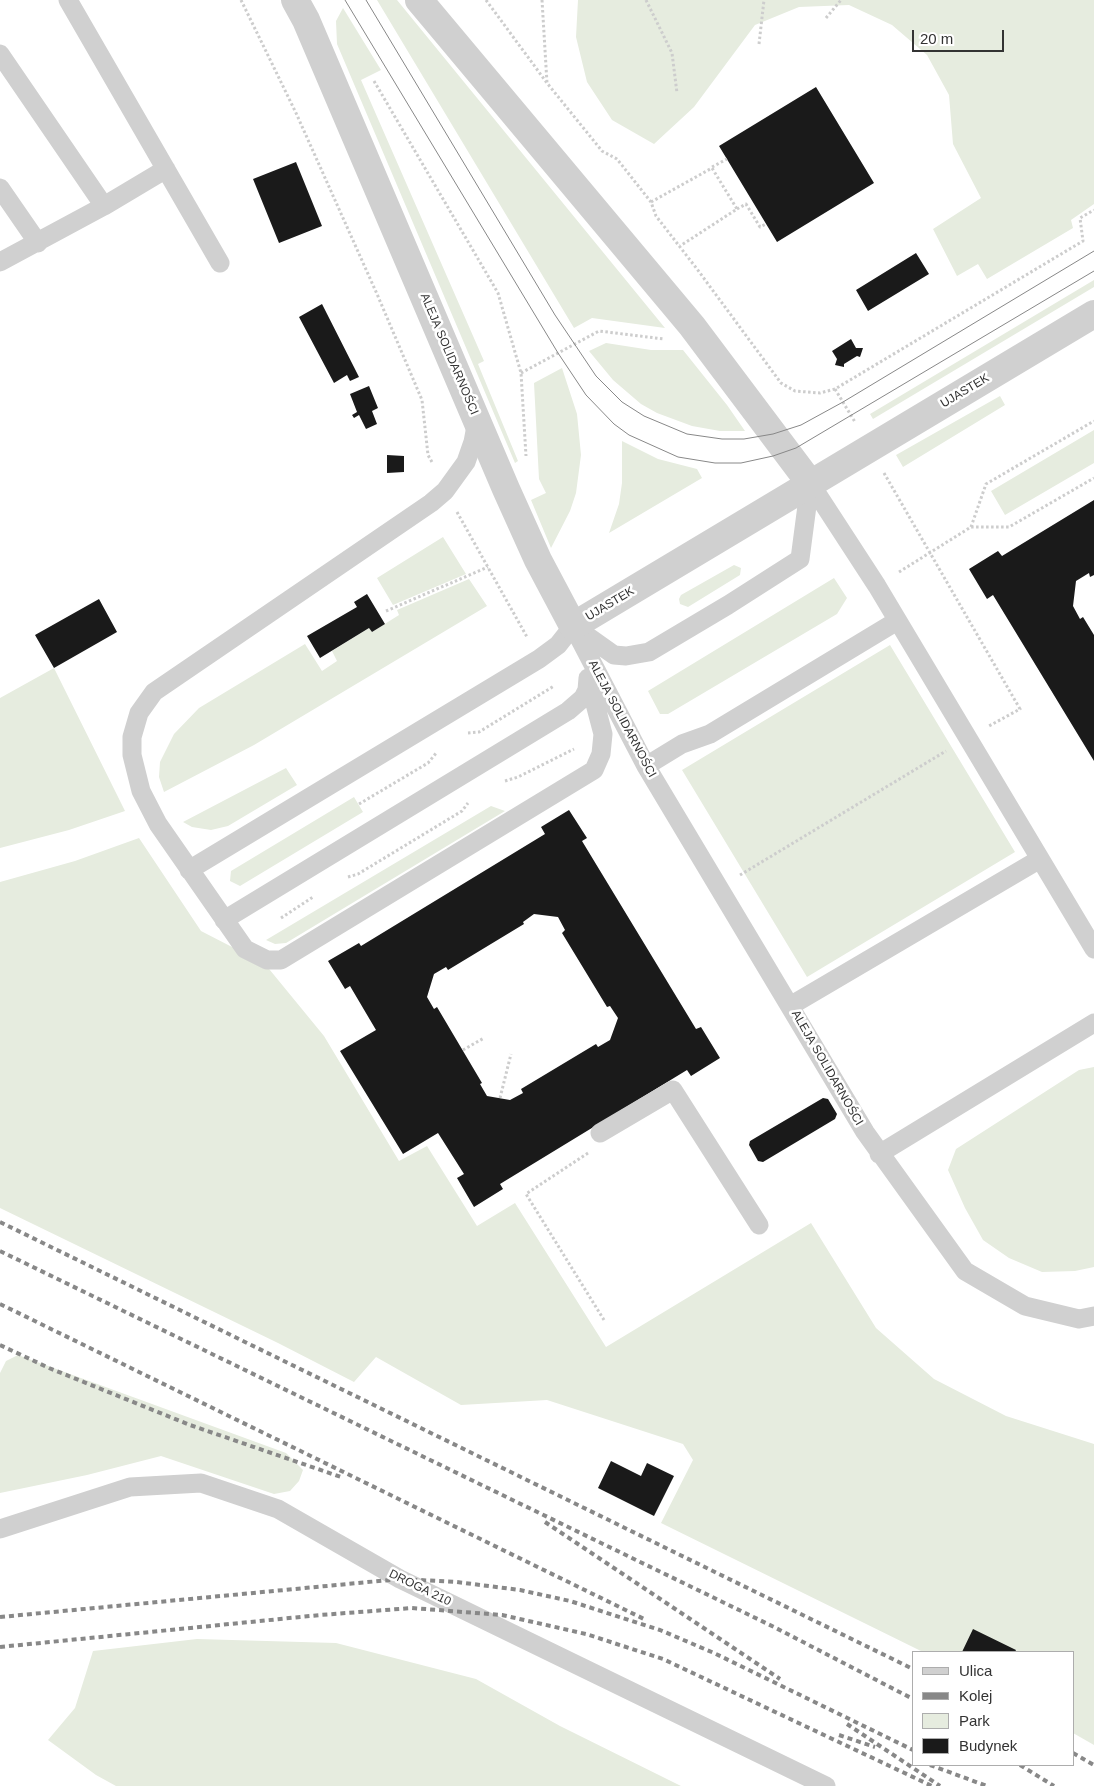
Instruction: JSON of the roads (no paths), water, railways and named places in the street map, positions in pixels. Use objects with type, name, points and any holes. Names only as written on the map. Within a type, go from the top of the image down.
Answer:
[{"type":"street","name":"ALEJA SOLIDARNOŚCI","points":[[295,0],[310,29],[538,560],[573,626]]},
{"type":"street","points":[[419,0],[692,326],[810,483]]},
{"type":"street","name":"UJASTEK","points":[[573,626],[1094,314]]},
{"type":"lane","points":[[68,0],[220,263]]},
{"type":"lane","points":[[0,54],[104,206]]},
{"type":"lane","points":[[0,262],[38,243],[166,169]]},
{"type":"lane","points":[[0,188],[38,243]]},
{"type":"lane","points":[[477,420],[473,442],[466,462],[446,490],[431,503],[166,682],[145,703],[135,724],[132,737],[136,774],[149,808],[245,949],[267,960],[281,960],[590,774],[598,765],[604,734],[573,626]]},
{"type":"lane","points":[[810,483],[897,620],[1094,949]]},
{"type":"lane","name":"UJASTEK","points":[[573,626],[614,655],[626,656],[649,652],[728,605],[800,559],[810,483]]},
{"type":"lane","points":[[646,766],[682,744],[710,734],[897,620]]},
{"type":"lane","points":[[190,870],[539,659],[558,645],[573,626]]},
{"type":"lane","name":"ALEJA SOLIDARNOŚCI","points":[[573,626],[646,766],[790,1006],[880,1154],[965,1271],[1025,1306],[1079,1319],[1094,1316]]},
{"type":"lane","points":[[224,920],[568,711],[583,698],[589,681]]},
{"type":"lane","points":[[790,1006],[1040,859]]},
{"type":"lane","points":[[880,1154],[1094,1023]]},
{"type":"lane","points":[[600,1133],[673,1090],[759,1225]]},
{"type":"lane","name":"DROGA 210","points":[[0,1530],[130,1487],[201,1483],[278,1509],[400,1580],[826,1786]]},
{"type":"tram line","points":[[345,0],[558,353],[586,395],[614,424],[629,435],[678,457],[715,463],[741,463],[773,456],[796,448],[1094,271]]},
{"type":"tram line","points":[[366,0],[555,315],[596,376],[622,402],[644,416],[687,434],[722,439],[744,439],[773,434],[801,425],[843,402],[1094,251]]},
{"type":"railway","points":[[0,1222],[912,1669]]},
{"type":"railway","points":[[0,1251],[774,1627],[912,1698]]},
{"type":"railway","points":[[0,1304],[644,1619]]},
{"type":"railway","points":[[0,1345],[49,1368],[190,1425],[341,1477]]},
{"type":"railway","points":[[545,1522],[780,1679]]},
{"type":"railway","points":[[0,1617],[400,1579],[457,1582],[520,1590],[570,1601],[660,1630],[714,1653],[912,1750]]},
{"type":"railway","points":[[0,1647],[320,1615],[412,1608],[502,1615],[586,1634],[663,1659],[932,1786]]},
{"type":"railway","points":[[847,1724],[940,1786]]},
{"type":"railway","points":[[839,1735],[875,1747]]},
{"type":"railway","points":[[1074,1754],[1094,1765]]},
{"type":"railway","points":[[933,1766],[987,1786]]},
{"type":"railway","points":[[1022,1766],[1054,1786]]}]
